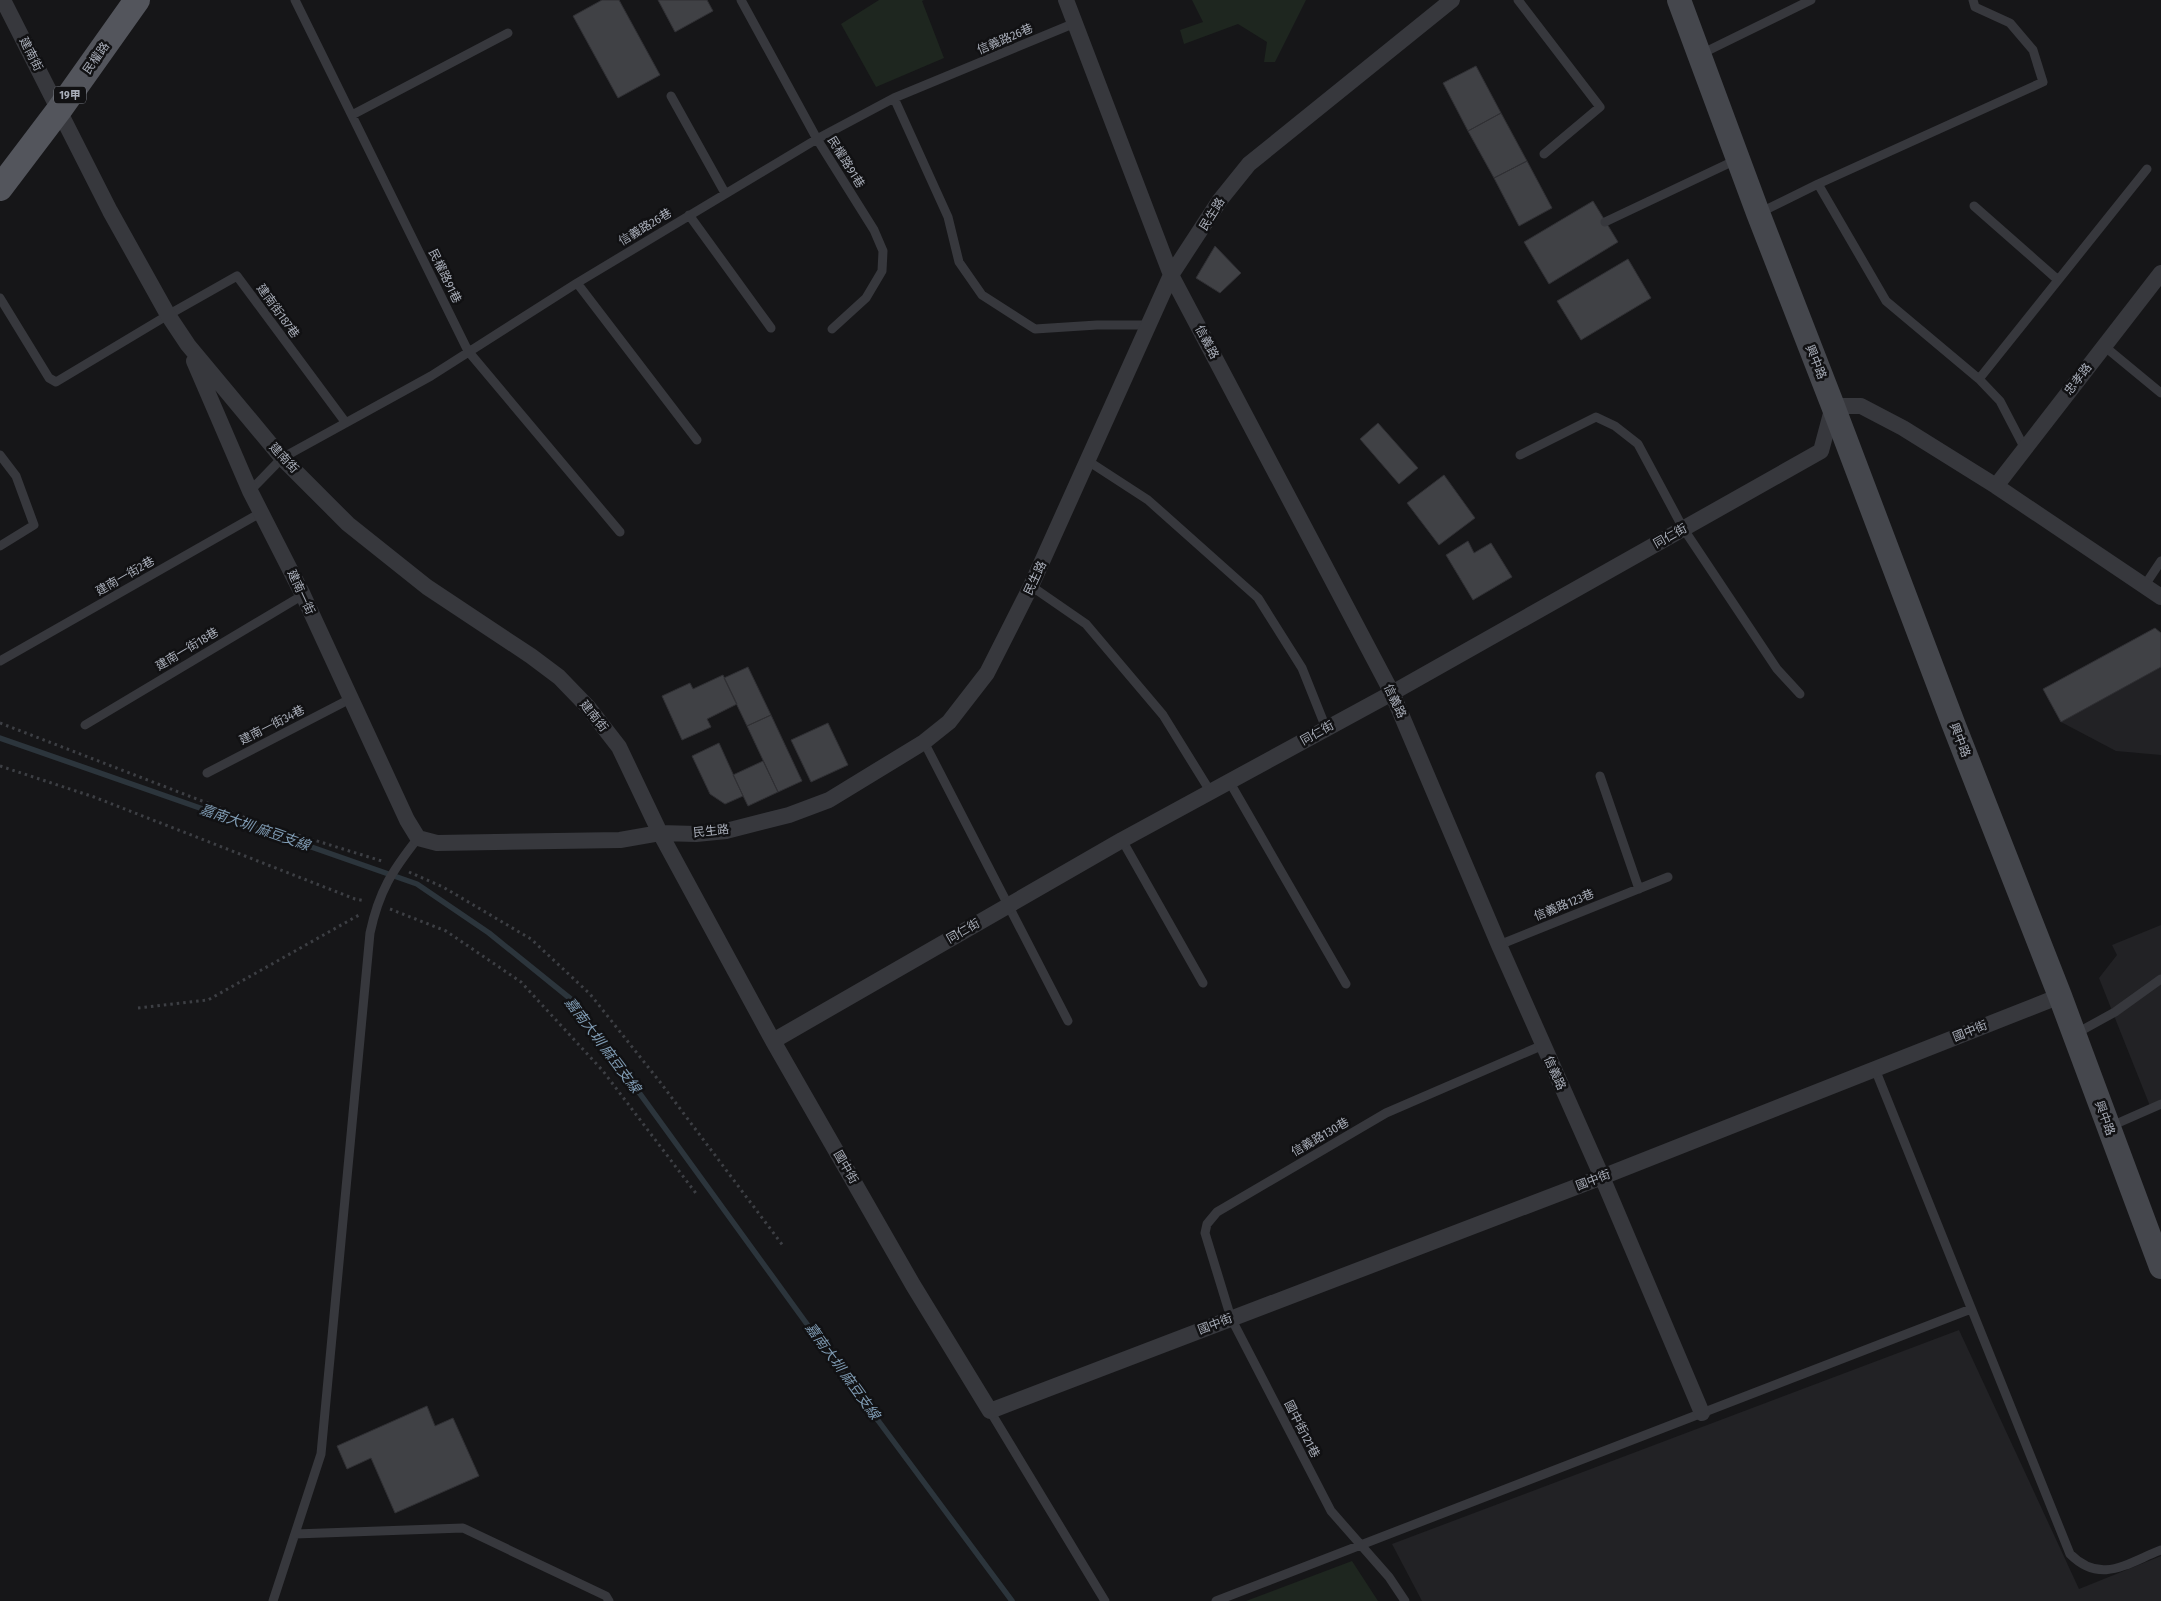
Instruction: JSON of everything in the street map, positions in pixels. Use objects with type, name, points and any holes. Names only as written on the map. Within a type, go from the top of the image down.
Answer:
[{"type":"main road","name":"民權路","points":[[0,188],[59,110],[137,0]]},
{"type":"main road","name":"興中路","points":[[1679,0],[1758,213],[1834,406],[1953,723],[2060,996],[2161,1267]]},
{"type":"street","name":"建南街","points":[[3,0],[110,211],[168,315],[188,345],[282,458],[348,524],[428,587],[559,677],[588,707],[618,747],[660,833]]},
{"type":"street","name":"信義路","points":[[1066,0],[1171,275],[1392,692],[1499,945],[1602,1177],[1702,1413]]},
{"type":"street","name":"民生路","points":[[418,838],[437,843],[620,840],[660,833],[696,834],[726,831],[789,815],[829,800],[924,742],[949,722],[987,673],[1031,586],[1171,275],[1220,200],[1248,164],[1452,0]]},
{"type":"street","name":"忠孝路","points":[[1996,486],[2024,447],[2161,273]]},
{"type":"street","name":"建南一街","points":[[188,345],[250,490],[303,595],[407,820],[418,838]]},
{"type":"street","points":[[1834,406],[1861,406],[1903,428],[1996,486],[2161,597]]},
{"type":"street","name":"同仁街","points":[[773,1041],[1122,840],[1392,692],[1821,451],[1834,406]]},
{"type":"street","name":"國中街","points":[[660,833],[773,1041],[913,1285],[990,1411],[1602,1177],[2060,996]]},
{"type":"lane","name":"民權路91巷","points":[[295,0],[468,350],[620,532]]},
{"type":"lane","name":"民權路91巷","points":[[742,0],[817,139],[874,230],[883,251],[882,271],[866,298],[832,329]]},
{"type":"lane","points":[[1518,0],[1600,107],[1544,154]]},
{"type":"lane","points":[[1700,54],[1810,0]]},
{"type":"lane","points":[[1758,213],[2043,82],[2033,50],[2010,23],[1975,7],[1973,0]]},
{"type":"lane","name":"信義路26巷","points":[[250,490],[282,458],[431,376],[468,350],[577,283],[817,139],[894,98],[1075,23]]},
{"type":"lane","points":[[352,115],[508,33]]},
{"type":"lane","points":[[672,96],[725,193]]},
{"type":"lane","points":[[894,98],[948,217],[958,262],[982,295],[1035,329],[1097,325],[1150,325]]},
{"type":"lane","points":[[1605,222],[1738,158]]},
{"type":"lane","points":[[1979,379],[2147,169]]},
{"type":"lane","points":[[1818,184],[1886,301],[1979,379],[2000,401],[2024,447]]},
{"type":"lane","points":[[1974,206],[2058,280]]},
{"type":"lane","points":[[689,216],[771,328]]},
{"type":"lane","name":"建南街187巷","points":[[168,315],[237,276],[346,423]]},
{"type":"lane","points":[[577,283],[697,440]]},
{"type":"lane","points":[[0,298],[49,378],[56,382],[168,315]]},
{"type":"lane","points":[[2104,346],[2161,393]]},
{"type":"lane","points":[[1520,455],[1596,418],[1615,426],[1638,444],[1682,528],[1776,669],[1800,694]]},
{"type":"lane","points":[[0,455],[16,476],[34,525],[0,546]]},
{"type":"lane","points":[[1088,461],[1148,500],[1258,598],[1302,668],[1326,728]]},
{"type":"lane","name":"建南一街2巷","points":[[0,661],[262,512]]},
{"type":"lane","points":[[2145,585],[2161,560]]},
{"type":"lane","points":[[1031,586],[1086,624],[1163,715],[1210,791]]},
{"type":"lane","name":"建南一街18巷","points":[[85,725],[303,595]]},
{"type":"lane","name":"建南一街34巷","points":[[207,773],[350,699]]},
{"type":"lane","points":[[924,742],[1068,1022]]},
{"type":"lane","points":[[1600,776],[1639,889]]},
{"type":"lane","points":[[1229,781],[1346,984]]},
{"type":"lane","points":[[272,1601],[322,1454],[370,933],[376,903],[396,866],[418,838]]},
{"type":"lane","points":[[1122,840],[1203,983]]},
{"type":"lane","name":"信義路123巷","points":[[1499,945],[1668,877]]},
{"type":"lane","points":[[2074,1034],[2115,1012],[2161,979]]},
{"type":"lane","name":"信義路130巷","points":[[1231,1318],[1205,1233],[1207,1224],[1217,1212],[1386,1113],[1543,1045]]},
{"type":"lane","points":[[1876,1069],[2070,1554],[2078,1562],[2098,1571],[2112,1569],[2161,1550]]},
{"type":"lane","points":[[2108,1127],[2161,1104]]},
{"type":"lane","points":[[1216,1601],[1971,1309]]},
{"type":"lane","name":"國中街121巷","points":[[1231,1318],[1331,1511],[1390,1577],[1405,1601]]},
{"type":"lane","points":[[990,1411],[1105,1601]]},
{"type":"lane","points":[[295,1534],[463,1528],[606,1596],[609,1601]]},
{"type":"path","points":[[0,723],[259,823],[396,866],[444,887],[531,939],[590,994],[660,1082],[784,1247]]},
{"type":"path","points":[[138,1008],[208,1000],[350,922],[376,903]]},
{"type":"shaded area","points":[[879,0],[924,0],[922,1],[944,58],[876,87],[841,24]]},
{"type":"shaded area","points":[[1192,0],[1306,0],[1275,62],[1264,62],[1267,42],[1238,24],[1184,44],[1180,30],[1203,22]]},
{"type":"shaded area","points":[[2161,667],[2161,755],[2116,751],[2061,722]]},
{"type":"shaded area","points":[[2161,925],[2161,1108],[2152,1111],[2099,978],[2117,955],[2112,945]]},
{"type":"shaded area","points":[[1959,1330],[2079,1589],[2161,1556],[2161,1601],[1422,1601],[1392,1544]]},
{"type":"shaded area","points":[[1352,1561],[1378,1601],[1246,1601]]},
{"type":"building","points":[[602,0],[619,0],[660,75],[618,98],[573,16]]},
{"type":"building","points":[[658,0],[707,0],[713,11],[675,32]]},
{"type":"building","points":[[1476,66],[1501,113],[1468,131],[1443,83]]},
{"type":"building","points":[[1501,113],[1527,161],[1494,178],[1468,131]]},
{"type":"building","points":[[1527,161],[1552,208],[1519,226],[1494,178]]},
{"type":"building","points":[[1593,201],[1618,242],[1549,284],[1524,242]]},
{"type":"building","points":[[1215,246],[1241,273],[1220,293],[1196,278]]},
{"type":"building","points":[[1628,259],[1651,298],[1581,340],[1557,301]]},
{"type":"building","points":[[1378,423],[1418,468],[1399,484],[1360,439]]},
{"type":"building","points":[[1444,475],[1475,518],[1439,545],[1407,503]]},
{"type":"building","points":[[1468,541],[1474,553],[1491,543],[1512,577],[1473,600],[1446,555]]},
{"type":"building","points":[[2155,628],[2161,633],[2161,667],[2061,722],[2043,689]]},
{"type":"building","points":[[748,667],[771,715],[747,726],[724,678]]},
{"type":"building","points":[[723,675],[737,704],[707,719],[711,727],[682,740],[662,696],[690,683],[693,689]]},
{"type":"building","points":[[771,715],[802,781],[778,792],[747,726]]},
{"type":"building","points":[[828,723],[848,765],[811,782],[791,740]]},
{"type":"building","points":[[719,743],[743,796],[725,804],[710,794],[692,756]]},
{"type":"building","points":[[763,761],[778,792],[748,806],[733,775]]},
{"type":"building","points":[[427,1406],[435,1426],[453,1418],[479,1476],[395,1513],[371,1458],[347,1469],[337,1446]]},
{"type":"waterway","name":"嘉南大圳 麻豆支線","points":[[0,738],[417,884],[489,933],[572,1000],[825,1349],[1012,1601]]}]
